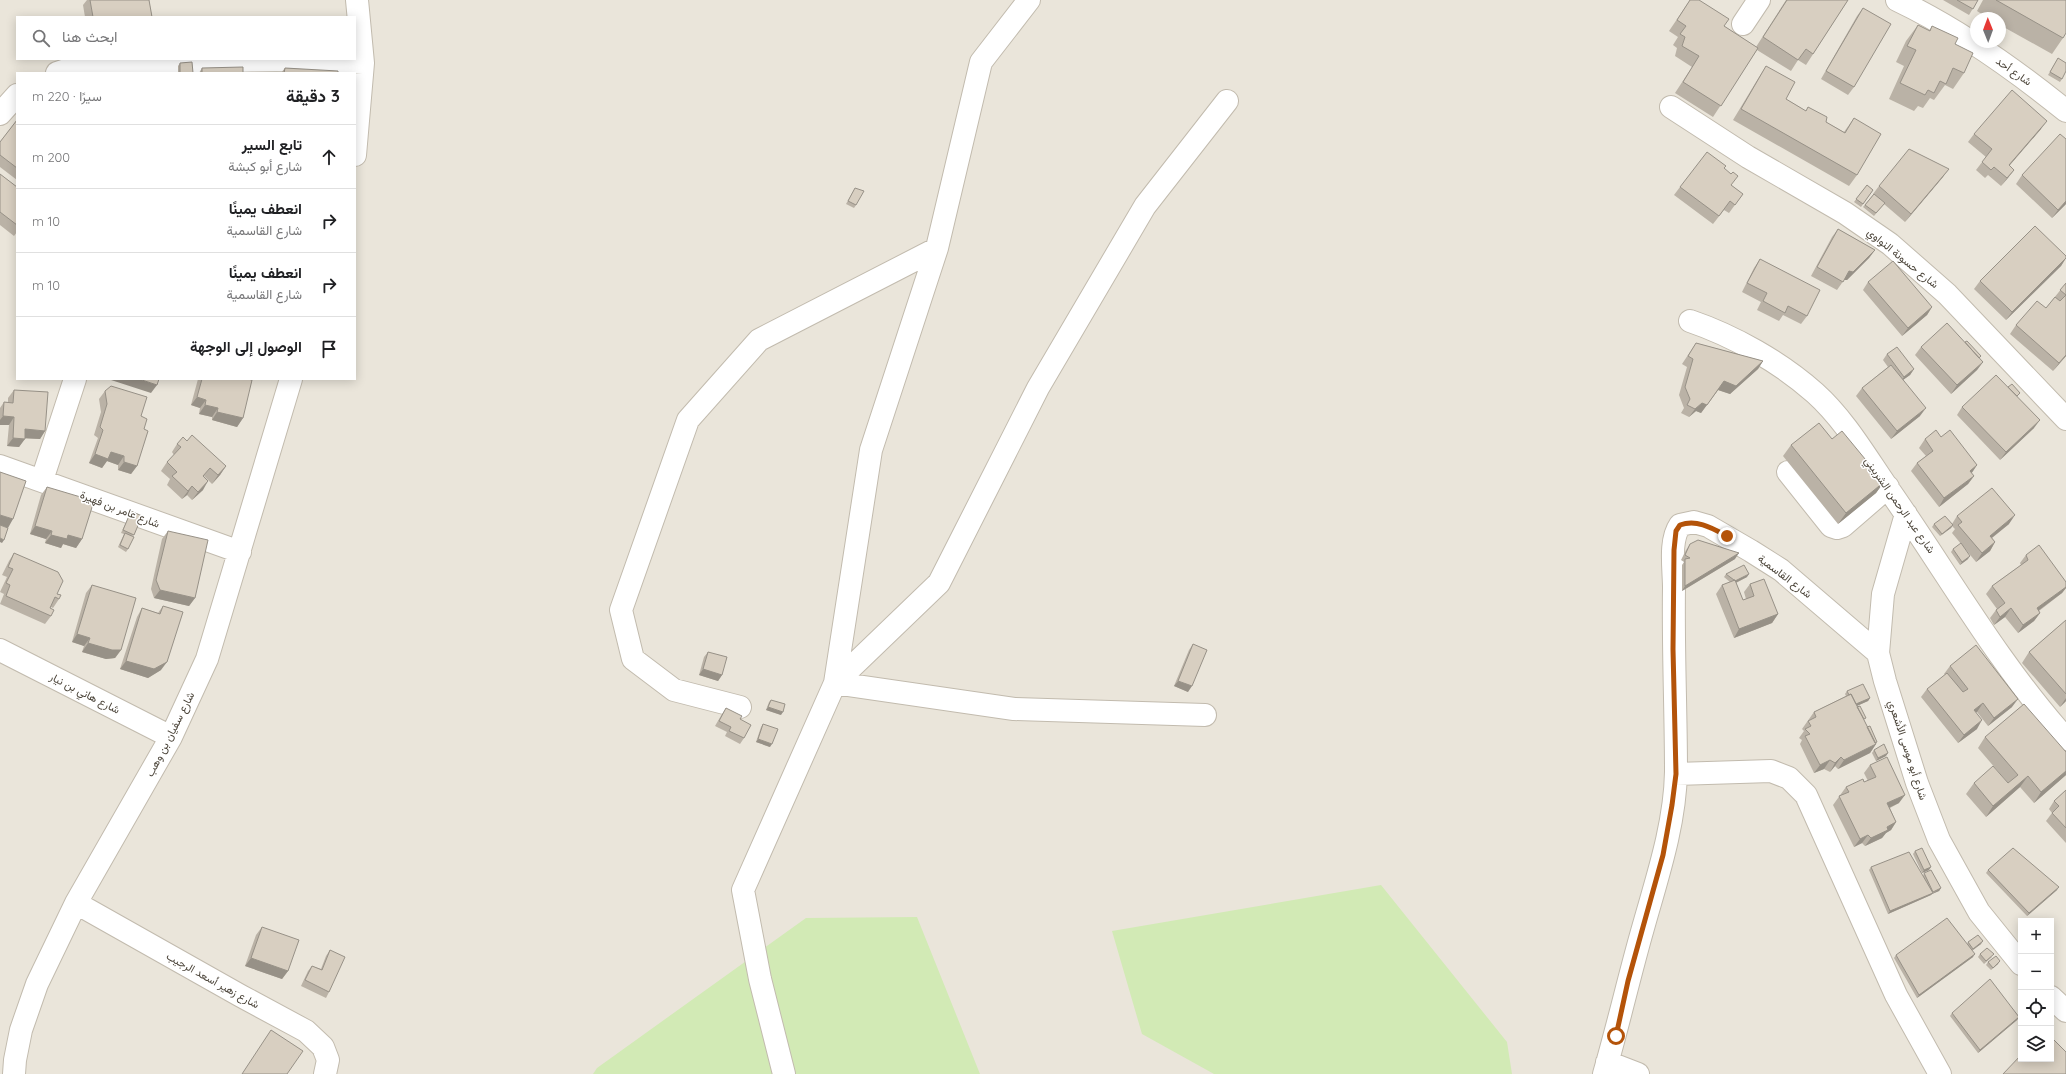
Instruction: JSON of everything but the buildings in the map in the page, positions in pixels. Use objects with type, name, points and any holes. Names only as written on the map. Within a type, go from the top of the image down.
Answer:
[{"type":"street","points":[[356,148],[363,63],[357,0]]},
{"type":"street","points":[[784,1074],[760,979],[743,890],[835,683],[871,450],[936,249],[981,62],[1028,0]]},
{"type":"street","points":[[1743,24],[1759,0]]},
{"type":"street","name":"شارع أحد","points":[[1897,0],[1969,40],[2032,83],[2066,111]]},
{"type":"street","points":[[60,72],[67,69],[100,66],[253,60]]},
{"type":"street","points":[[315,60],[363,63]]},
{"type":"street","points":[[0,114],[16,96]]},
{"type":"street","points":[[835,683],[939,583],[1038,388],[1145,206],[1227,101]]},
{"type":"street","name":"شارع حسونة النواوي","points":[[1671,107],[1748,157],[1845,213],[1890,244],[1947,294],[2066,419]]},
{"type":"street","points":[[740,707],[674,690],[633,659],[622,610],[688,420],[759,340],[936,249]]},
{"type":"street","name":"شارع عبد الرحمن الشربيني","points":[[1690,321],[1713,329],[1742,344],[1774,363],[1816,394],[1853,438],[1888,487],[2014,675],[2064,731]]},
{"type":"street","points":[[42,480],[75,380]]},
{"type":"street","name":"شارع سفيان بن وهب","points":[[14,1074],[15,1060],[21,1030],[37,984],[76,903],[171,736],[207,659],[291,380]]},
{"type":"street","name":"شارع عامر بن فهيرة","points":[[0,466],[240,552]]},
{"type":"street","points":[[1788,472],[1831,526],[1837,528],[1843,526],[1888,487]]},
{"type":"street","name":"شارع أبو موسى الأشعري","points":[[1906,514],[1883,594],[1878,653],[1917,783],[1939,840],[1980,912],[2018,960]]},
{"type":"street","name":"شارع القاسمية","points":[[1676,774],[1673,649],[1674,550],[1676,531],[1680,525],[1694,522],[1708,526],[1751,550],[1781,570],[1878,653]]},
{"type":"street","name":"شارع هاني بن نيار","points":[[0,650],[171,736]]},
{"type":"street","points":[[835,683],[1014,709],[1205,715]]},
{"type":"street","points":[[1638,1074],[1605,1068],[1663,855],[1676,774],[1771,771],[1789,778],[1806,795],[1896,995],[1940,1074]]},
{"type":"street","name":"شارع زهير أسعد الرجيب","points":[[76,903],[306,1031],[323,1047],[328,1060],[325,1074]]},
{"type":"street","points":[[2054,1000],[2066,1011]]},
{"type":"shaded area","points":[[0,0],[2066,0],[2066,1074],[0,1074]]},
{"type":"green space","points":[[1381,885],[1507,1042],[1512,1074],[1214,1074],[1142,1034],[1112,931]]},
{"type":"green space","points":[[917,917],[980,1074],[593,1074],[597,1068],[806,918]]},
{"type":"route","points":[[1616,1036],[1628,981],[1663,855],[1669,827],[1676,774],[1673,649],[1674,550],[1676,531],[1680,525],[1694,522],[1708,526],[1727,536]]}]
